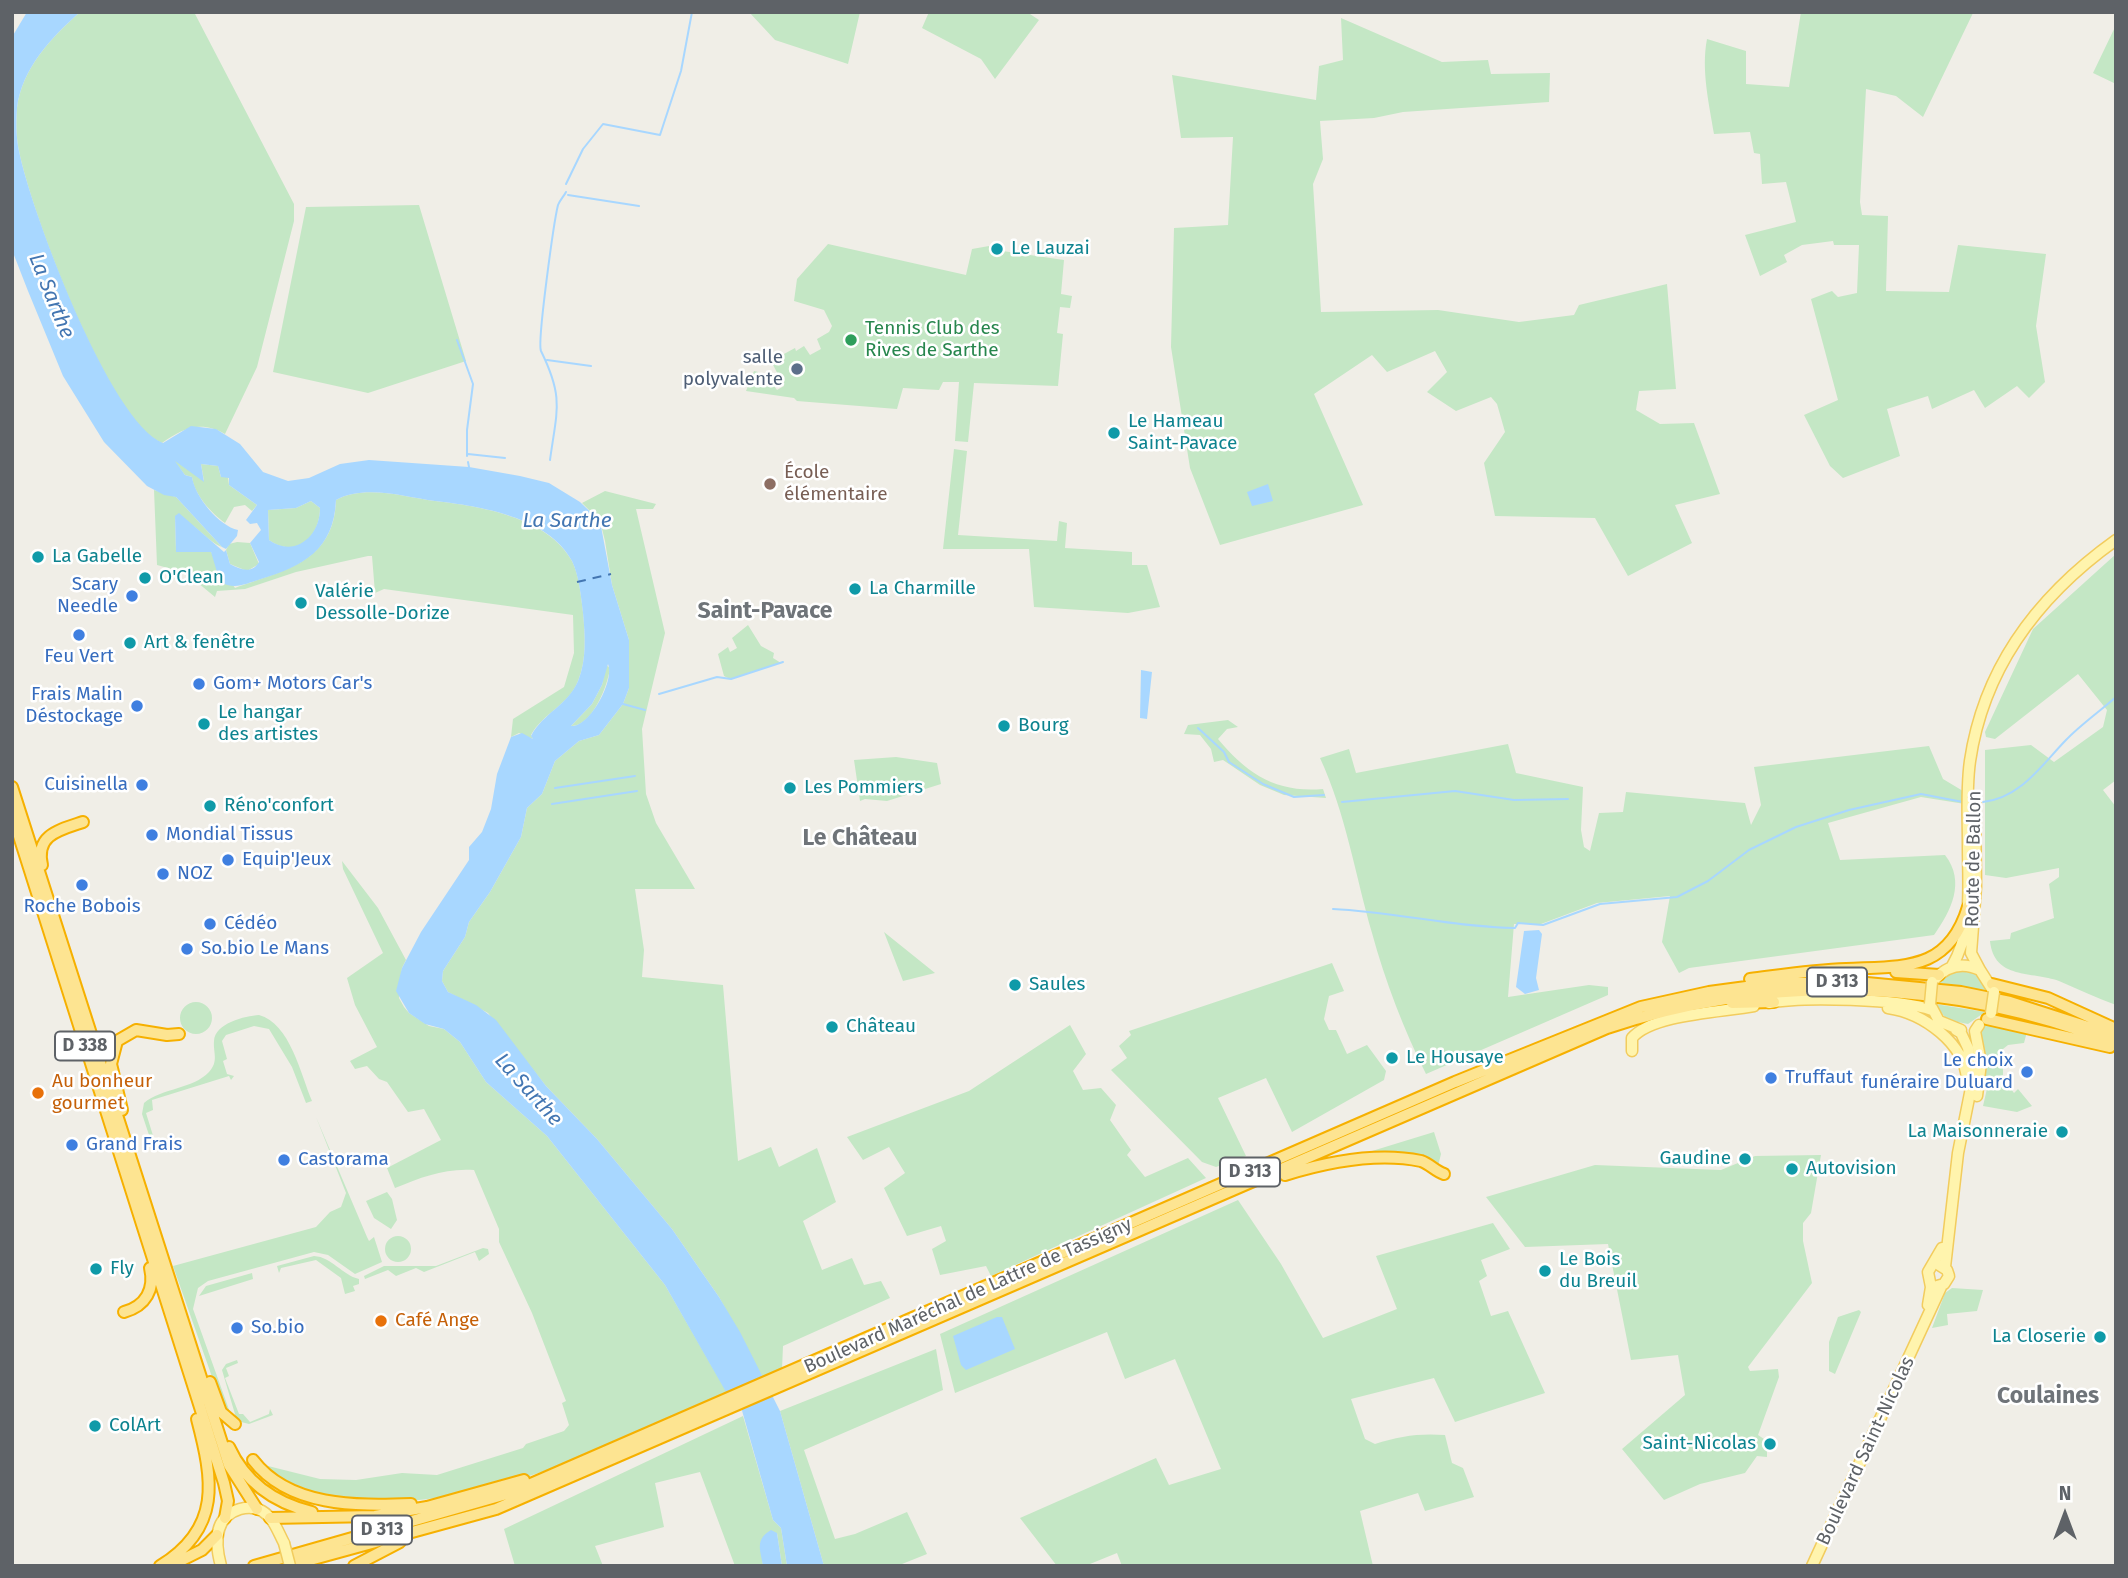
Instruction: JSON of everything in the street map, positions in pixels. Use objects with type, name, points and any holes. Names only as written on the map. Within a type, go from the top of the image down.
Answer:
[{"type":"highway","name":"D 338","points":[[12,787],[229,1465],[257,1509]]},
{"type":"highway","name":"D 338","points":[[12,814],[228,1496],[225,1518]]},
{"type":"highway","points":[[68,963],[40,853],[43,842],[51,833],[83,822]]},
{"type":"highway","points":[[12,843],[28,865]]},
{"type":"highway","points":[[1774,1002],[1673,1003],[1676,993],[1746,979],[1856,968],[1901,968],[1938,954],[1961,930],[1968,907]]},
{"type":"highway","points":[[1856,968],[1935,979]]},
{"type":"highway","name":"D 313","points":[[1673,1003],[1776,984],[1841,982],[1914,987],[2010,1002],[2116,1036]]},
{"type":"highway","points":[[1993,988],[2048,998],[2116,1029]]},
{"type":"highway","name":"D 313","points":[[1673,1003],[1777,991],[1891,993],[1951,999],[2010,1010],[2116,1043]]},
{"type":"highway","name":"Boulevard Maréchal de Lattre de Tassigny","points":[[289,1566],[496,1509],[913,1324],[1190,1209],[1606,1028],[1673,1003]]},
{"type":"highway","name":"Boulevard Maréchal de Lattre de Tassigny","points":[[944,1311],[1558,1038],[1673,1003]]},
{"type":"highway","points":[[1986,1019],[2116,1049]]},
{"type":"highway","points":[[148,1210],[111,1069],[112,1051],[121,1036],[136,1030],[167,1035],[179,1034]]},
{"type":"highway","points":[[1190,1209],[1281,1176],[1326,1164],[1404,1159],[1428,1164],[1444,1174]]},
{"type":"highway","points":[[124,1312],[138,1307],[151,1290],[152,1276],[142,1240],[143,1228]]},
{"type":"highway","name":"D 338","points":[[160,1566],[183,1550],[193,1538],[206,1514],[210,1490],[203,1443],[162,1288]]},
{"type":"highway","points":[[196,1359],[206,1370],[221,1412],[235,1424]]},
{"type":"highway","name":"D 313","points":[[206,1391],[211,1393],[233,1456],[258,1488],[285,1504],[325,1515]]},
{"type":"highway","name":"Boulevard Maréchal de Lattre de Tassigny","points":[[254,1566],[510,1493],[702,1416]]},
{"type":"highway","name":"D 313","points":[[253,1460],[275,1483],[317,1499],[378,1505],[462,1499]]},
{"type":"highway","name":"D 313","points":[[270,1518],[284,1520],[325,1515],[375,1516],[462,1499],[587,1461]]},
{"type":"highway","points":[[354,1566],[379,1551],[443,1529],[447,1523]]},
{"type":"highway","points":[[170,1566],[202,1550],[217,1535]]},
{"type":"main road","name":"Route de Ballon","points":[[1952,966],[1964,937],[1968,907],[1969,771],[1991,682],[2018,635],[2059,589],[2116,540]]},
{"type":"main road","name":"Route de Ballon","points":[[1974,745],[1976,887],[1971,953],[1980,970]]},
{"type":"main road","points":[[1958,1169],[1980,1081],[1981,1063],[1975,1031],[1986,1019],[1993,988],[1980,970],[1964,965],[1952,966],[1935,979],[1931,1007],[1939,1021],[1956,1030],[1965,1039],[1973,1067],[1962,1133]]},
{"type":"main road","points":[[1632,1051],[1632,1038],[1648,1026],[1774,1002],[1872,1003],[1931,1007]]},
{"type":"main road","points":[[1872,1003],[1920,1020],[1943,1035],[1959,1052],[1967,1077],[1958,1169],[1940,1266]]},
{"type":"main road","points":[[1956,1030],[1986,1019]]},
{"type":"main road","name":"Boulevard Saint-Nicolas","points":[[1812,1566],[1919,1335],[1942,1285],[1949,1276],[1940,1266],[1928,1272],[1929,1300],[1919,1335]]},
{"type":"main road","points":[[1930,1282],[1942,1285]]},
{"type":"main road","points":[[220,1562],[217,1535],[225,1518],[239,1510],[257,1509],[270,1518],[284,1543],[289,1566]]},
{"type":"green space","points":[[80,12],[194,12],[294,204],[294,221],[257,367],[225,434],[208,427],[192,428],[177,433],[162,443],[141,427],[119,397],[96,357],[55,263],[39,218],[19,151],[17,108],[31,67],[49,43]]},
{"type":"green space","points":[[749,12],[860,12],[848,64],[775,40]]},
{"type":"green space","points":[[929,12],[1027,12],[1039,20],[995,79],[981,59],[922,28]]},
{"type":"green space","points":[[1801,12],[1973,13],[1923,117],[1896,96],[1866,89],[1860,202],[1862,215],[1888,216],[1886,291],[1949,292],[1958,245],[2046,254],[2036,326],[2045,382],[2029,398],[2017,386],[1985,408],[1974,390],[1932,409],[1928,396],[1887,409],[1900,456],[1843,478],[1830,466],[1804,415],[1838,400],[1811,299],[1832,291],[1838,297],[1857,293],[1859,245],[1834,245],[1833,241],[1802,245],[1784,255],[1787,262],[1760,276],[1745,235],[1796,222],[1786,182],[1762,184],[1760,154],[1754,153],[1750,132],[1714,134],[1705,75],[1707,39],[1746,51],[1746,84],[1789,87]]},
{"type":"green space","points":[[1341,18],[1442,62],[1488,60],[1491,74],[1550,73],[1549,102],[1403,112],[1374,118],[1320,121],[1323,159],[1313,184],[1321,312],[1438,310],[1519,322],[1574,315],[1579,305],[1667,284],[1676,389],[1639,391],[1636,410],[1660,424],[1694,423],[1720,494],[1675,505],[1692,543],[1628,576],[1595,518],[1495,516],[1484,463],[1505,432],[1497,404],[1491,397],[1456,411],[1427,392],[1447,372],[1435,351],[1387,372],[1372,355],[1314,394],[1363,505],[1220,545],[1190,468],[1171,347],[1174,228],[1228,225],[1233,137],[1181,138],[1172,75],[1316,100],[1319,66],[1343,60]]},
{"type":"green space","points":[[2116,25],[2116,84],[2093,73]]},
{"type":"green space","points":[[419,205],[466,361],[368,393],[273,372],[306,207]]},
{"type":"green space","points":[[828,244],[966,275],[972,249],[989,246],[989,249],[1064,260],[1061,294],[1072,296],[1070,308],[1060,307],[1057,333],[1063,334],[1058,386],[974,383],[968,442],[955,441],[959,382],[943,382],[939,390],[903,388],[897,409],[797,401],[794,398],[746,391],[754,371],[758,372],[762,387],[771,382],[777,390],[784,386],[771,361],[795,348],[796,351],[804,346],[810,355],[821,349],[817,339],[829,332],[832,326],[824,310],[794,301],[797,279]]},
{"type":"green space","points":[[954,449],[967,451],[958,535],[1057,541],[1059,521],[1067,523],[1065,548],[1132,552],[1132,565],[1147,565],[1160,607],[1128,613],[1034,607],[1029,549],[943,549]]},
{"type":"green space","points":[[177,460],[204,481],[201,464],[218,466],[221,477],[228,477],[229,485],[257,505],[252,511],[245,505],[234,507],[225,523],[204,503],[192,477],[185,475],[174,461]]},
{"type":"green space","points":[[154,490],[176,497],[222,547],[188,522],[175,516],[176,551],[211,552],[235,588],[288,569],[316,551],[326,538],[333,521],[336,500],[347,495],[372,492],[453,503],[511,516],[530,524],[561,546],[572,561],[576,573],[585,638],[583,664],[578,681],[569,696],[536,727],[531,735],[533,739],[519,733],[511,737],[513,719],[564,687],[574,653],[573,615],[384,589],[375,593],[372,556],[296,572],[245,589],[217,591],[215,597],[186,573],[157,565]]},
{"type":"green space","points":[[605,491],[656,504],[653,509],[636,509],[665,633],[642,729],[646,794],[656,823],[695,889],[635,889],[644,950],[642,977],[723,985],[738,1161],[771,1147],[779,1167],[817,1148],[836,1202],[803,1221],[822,1270],[852,1258],[864,1285],[881,1281],[890,1298],[783,1346],[782,1369],[764,1380],[719,1297],[672,1229],[597,1139],[546,1086],[488,1013],[448,992],[442,981],[443,971],[465,937],[469,922],[490,892],[521,837],[527,808],[542,794],[555,761],[579,741],[599,735],[623,704],[629,688],[629,640],[612,585],[600,521],[582,503]]},
{"type":"green space","points":[[311,501],[320,508],[319,519],[311,536],[297,546],[288,547],[269,540],[268,510],[296,508]]},
{"type":"green space","points":[[250,543],[259,564],[247,571],[230,564],[226,550],[229,544]]},
{"type":"green space","points":[[2116,554],[2116,780],[2103,790],[2116,807],[2116,1005],[2059,981],[2006,968],[1993,954],[1990,941],[2010,939],[2011,933],[2054,918],[2049,884],[2059,877],[2059,868],[2006,878],[1985,875],[1985,750],[2031,745],[2054,762],[2103,727],[2107,710],[2078,674],[1995,739],[1986,737],[1985,732],[2033,629]]},
{"type":"green space","points":[[748,625],[761,646],[774,653],[773,658],[781,663],[730,679],[724,676],[718,654],[728,647],[730,652],[737,648],[732,638]]},
{"type":"green space","points":[[606,665],[610,668],[609,675],[598,704],[586,720],[571,726],[592,704],[602,685]]},
{"type":"green space","points":[[1228,720],[1238,727],[1227,729],[1218,739],[1240,762],[1264,779],[1277,784],[1291,788],[1323,789],[1326,798],[1284,795],[1260,785],[1223,760],[1214,762],[1211,749],[1200,735],[1184,734],[1188,725]]},
{"type":"green space","points":[[1508,744],[1516,773],[1583,787],[1581,830],[1584,847],[1590,851],[1599,813],[1623,812],[1626,792],[1745,803],[1751,825],[1761,805],[1754,767],[1929,746],[1943,779],[1963,791],[1965,804],[1921,797],[1828,823],[1840,860],[1945,855],[1955,876],[1954,896],[1934,935],[1689,968],[1679,973],[1662,942],[1670,896],[1597,903],[1541,924],[1514,924],[1508,997],[1589,985],[1608,987],[1608,995],[1426,1074],[1383,969],[1343,822],[1320,758],[1349,749],[1356,773]]},
{"type":"green space","points":[[896,757],[937,763],[941,784],[887,801],[860,801],[854,760]]},
{"type":"green space","points":[[342,861],[378,908],[406,960],[402,968],[399,998],[404,1007],[429,1026],[444,1029],[460,1042],[486,1082],[547,1136],[665,1285],[728,1394],[585,1456],[482,1489],[431,1499],[380,1502],[306,1493],[289,1486],[260,1464],[320,1479],[356,1480],[402,1473],[437,1475],[523,1448],[526,1444],[564,1431],[569,1425],[562,1403],[566,1401],[532,1313],[499,1242],[499,1229],[474,1170],[443,1172],[395,1188],[387,1168],[441,1140],[424,1109],[408,1112],[387,1082],[379,1079],[367,1066],[355,1069],[350,1061],[377,1047],[355,1005],[347,978],[383,953],[343,869]]},
{"type":"green space","points":[[884,932],[935,973],[903,981]]},
{"type":"green space","points":[[1332,963],[1344,991],[1329,996],[1324,1019],[1329,1030],[1336,1030],[1347,1054],[1367,1045],[1386,1071],[1384,1080],[1292,1132],[1266,1078],[1218,1098],[1246,1156],[1216,1167],[1202,1162],[1111,1070],[1127,1058],[1119,1046],[1131,1035],[1129,1031]]},
{"type":"green space","points":[[1954,970],[1977,974],[1988,991],[1938,983]]},
{"type":"green space","points":[[196,1002],[207,1007],[212,1018],[207,1029],[196,1034],[185,1029],[180,1018],[185,1007]]},
{"type":"green space","points":[[1935,1004],[1985,1012],[1968,1024],[1947,1020]]},
{"type":"green space","points":[[259,1015],[279,1028],[286,1039],[299,1064],[312,1101],[306,1103],[292,1067],[269,1029],[254,1026],[226,1035],[222,1041],[227,1059],[223,1061],[227,1074],[234,1076],[231,1080],[229,1076],[152,1100],[153,1110],[146,1113],[155,1142],[151,1141],[142,1114],[144,1103],[202,1078],[214,1064],[214,1041],[219,1029],[239,1019]]},
{"type":"green space","points":[[1987,1019],[2028,1028],[2024,1043],[2008,1045],[2003,1049],[2003,1078],[2014,1093],[2018,1089],[2032,1106],[2017,1112],[1983,1106],[1989,1080],[1986,1085],[1980,1081],[1979,1025]]},
{"type":"green space","points":[[1070,1025],[1086,1054],[1073,1071],[1083,1090],[1101,1088],[1116,1105],[1110,1120],[1131,1150],[1127,1155],[1145,1177],[1188,1158],[1206,1178],[991,1276],[986,1266],[940,1275],[932,1249],[946,1241],[941,1226],[907,1236],[884,1188],[905,1173],[889,1147],[863,1160],[847,1137],[969,1091]]},
{"type":"green space","points":[[316,1117],[367,1237],[369,1241],[374,1237],[382,1262],[355,1274],[328,1255],[314,1252],[208,1281],[198,1288],[193,1309],[232,1418],[224,1411],[173,1266],[316,1227],[330,1212],[341,1207],[346,1193]]},
{"type":"green space","points":[[1434,1132],[1441,1154],[1438,1166],[1346,1159]]},
{"type":"green space","points":[[1821,1155],[1811,1213],[1803,1223],[1803,1241],[1812,1283],[1748,1367],[1750,1371],[1778,1369],[1779,1377],[1758,1435],[1767,1441],[1767,1457],[1757,1456],[1745,1473],[1700,1484],[1664,1500],[1622,1449],[1685,1395],[1678,1355],[1631,1360],[1608,1244],[1525,1247],[1486,1197],[1595,1165],[1721,1170],[1755,1156]]},
{"type":"green space","points":[[387,1192],[392,1199],[397,1220],[391,1229],[374,1218],[366,1201]]},
{"type":"green space","points":[[1238,1200],[1281,1264],[1323,1338],[1397,1309],[1376,1256],[1493,1223],[1510,1249],[1481,1260],[1487,1276],[1479,1281],[1491,1316],[1508,1311],[1545,1393],[1455,1422],[1434,1378],[1351,1399],[1365,1439],[1375,1444],[1410,1436],[1445,1435],[1452,1463],[1463,1468],[1474,1497],[1425,1511],[1418,1493],[1360,1511],[1373,1566],[1122,1566],[1117,1553],[1085,1566],[1057,1566],[1020,1518],[1156,1458],[1169,1485],[1221,1469],[1175,1359],[1125,1379],[1107,1332],[955,1393],[940,1334]]},
{"type":"green space","points":[[398,1236],[407,1240],[411,1249],[407,1258],[398,1262],[389,1258],[385,1249],[389,1240]]},
{"type":"green space","points":[[483,1248],[488,1249],[489,1254],[479,1261],[475,1252],[424,1272],[416,1268],[396,1276],[388,1270],[365,1279],[364,1276],[384,1266],[436,1266]]},
{"type":"green space","points":[[314,1256],[326,1259],[359,1279],[359,1284],[353,1286],[355,1291],[345,1294],[341,1278],[316,1260],[281,1268],[279,1273],[277,1266]]},
{"type":"green space","points":[[252,1273],[253,1279],[199,1296],[206,1286]]},
{"type":"green space","points":[[1952,1288],[1983,1290],[1977,1311],[1947,1314],[1948,1325],[1932,1328],[1945,1293]]},
{"type":"green space","points":[[1859,1310],[1861,1312],[1835,1374],[1829,1371],[1829,1342],[1838,1317]]},
{"type":"green space","points":[[936,1349],[943,1390],[804,1450],[835,1539],[855,1534],[907,1512],[927,1554],[897,1566],[824,1566],[780,1411]]},
{"type":"green space","points":[[237,1360],[238,1363],[226,1368],[229,1376],[225,1378],[239,1414],[243,1414],[250,1422],[269,1414],[270,1409],[273,1415],[249,1424],[237,1421],[222,1370],[226,1364]]},
{"type":"green space","points":[[743,1416],[773,1520],[781,1528],[787,1566],[782,1566],[777,1533],[762,1555],[763,1566],[735,1566],[700,1472],[655,1483],[664,1527],[595,1546],[603,1566],[515,1566],[504,1529]]},
{"type":"water","name":"La Sarthe","points":[[27,12],[80,12],[49,43],[31,67],[17,108],[18,146],[39,218],[75,311],[120,397],[142,427],[163,443],[191,426],[216,429],[240,444],[263,472],[288,481],[309,478],[340,464],[369,460],[469,467],[520,476],[549,483],[580,502],[600,521],[612,585],[629,640],[629,688],[623,704],[599,735],[579,741],[555,761],[542,794],[527,808],[521,837],[490,892],[469,922],[465,937],[443,971],[442,981],[448,992],[476,1005],[496,1020],[546,1086],[597,1139],[672,1229],[719,1297],[780,1411],[824,1566],[787,1566],[781,1528],[773,1520],[741,1407],[726,1392],[665,1285],[547,1136],[486,1082],[460,1042],[444,1029],[425,1024],[409,1013],[396,991],[402,968],[421,932],[469,860],[469,847],[482,832],[491,809],[497,774],[511,737],[522,733],[533,739],[531,736],[536,728],[568,696],[578,681],[584,656],[584,630],[579,586],[572,561],[561,546],[547,534],[511,516],[472,506],[372,492],[347,495],[336,500],[329,532],[314,553],[303,561],[276,574],[245,584],[230,586],[220,582],[211,552],[176,552],[175,516],[179,513],[224,552],[226,550],[230,564],[242,569],[253,568],[259,562],[250,543],[261,530],[257,523],[250,524],[246,520],[257,505],[229,485],[229,478],[221,477],[218,466],[201,464],[204,482],[175,461],[185,475],[192,477],[203,502],[216,517],[238,530],[237,536],[226,549],[222,547],[176,497],[164,495],[147,486],[104,442],[63,376],[12,250],[12,37]],"holes":[[[311,501],[320,508],[319,518],[316,528],[304,542],[288,547],[269,540],[268,510],[296,508]],[[608,664],[608,681],[599,702],[585,720],[571,726],[592,704],[602,685]]]},
{"type":"water","points":[[1268,484],[1273,501],[1252,506],[1247,492]]},
{"type":"water","points":[[1141,670],[1152,672],[1147,719],[1140,718]]},
{"type":"water","points":[[1539,930],[1542,934],[1536,978],[1539,990],[1525,994],[1516,987],[1524,931]]},
{"type":"water","points":[[1002,1317],[1015,1349],[966,1370],[961,1365],[953,1336]]},
{"type":"water","points":[[771,1530],[777,1533],[782,1566],[763,1566],[760,1542]]},
{"type":"waterway","points":[[566,184],[583,149],[603,124],[660,135],[681,71],[692,12]]},
{"type":"waterway","points":[[550,460],[557,404],[553,381],[540,343],[556,215],[558,205],[566,192]]},
{"type":"waterway","points":[[568,195],[639,206]]},
{"type":"waterway","points":[[457,340],[473,384],[467,430],[467,456]]},
{"type":"waterway","points":[[547,360],[591,366]]},
{"type":"waterway","points":[[468,454],[505,458]]},
{"type":"waterway","points":[[468,462],[469,467]]},
{"type":"waterway","points":[[659,694],[717,677],[731,679],[783,662]]},
{"type":"waterway","points":[[1983,802],[2019,788],[2071,735],[2116,697]]},
{"type":"waterway","points":[[623,704],[645,710]]},
{"type":"waterway","points":[[1198,728],[1224,752],[1229,762],[1263,784],[1294,797],[1324,795]]},
{"type":"waterway","points":[[555,788],[635,776]]},
{"type":"waterway","points":[[552,804],[637,791]]},
{"type":"waterway","points":[[1342,802],[1455,791],[1514,800],[1568,799]]},
{"type":"waterway","points":[[1333,909],[1492,927],[1515,928],[1518,923],[1543,925],[1600,904],[1677,897],[1708,881],[1749,850],[1796,827],[1849,810],[1921,794],[1963,802]]},
{"type":"ferry route","points":[[577,582],[611,574]]},
{"type":"place","name":"Le Lauzai","points":[[997,249]]},
{"type":"place","name":"Tennis Club des Rives de Sarthe","points":[[851,340]]},
{"type":"place","name":"salle polyvalente","points":[[797,369]]},
{"type":"place","name":"Le Hameau Saint-Pavace","points":[[1114,433]]},
{"type":"place","name":"École élémentaire","points":[[770,484]]},
{"type":"place","name":"La Gabelle","points":[[38,557]]},
{"type":"place","name":"O'Clean","points":[[145,578]]},
{"type":"place","name":"La Charmille","points":[[855,589]]},
{"type":"place","name":"Scary Needle","points":[[132,596]]},
{"type":"place","name":"Valérie Dessolle-Dorize","points":[[301,603]]},
{"type":"place","name":"Feu Vert","points":[[79,635]]},
{"type":"place","name":"Art & fenêtre","points":[[130,643]]},
{"type":"place","name":"Gom+ Motors Car's","points":[[199,684]]},
{"type":"place","name":"Frais Malin Déstockage","points":[[137,706]]},
{"type":"place","name":"Le hangar des artistes","points":[[204,724]]},
{"type":"place","name":"Bourg","points":[[1004,726]]},
{"type":"place","name":"Cuisinella","points":[[142,785]]},
{"type":"place","name":"Les Pommiers","points":[[790,788]]},
{"type":"place","name":"Réno'confort","points":[[210,806]]},
{"type":"place","name":"Mondial Tissus","points":[[152,835]]},
{"type":"place","name":"Equip'Jeux","points":[[228,860]]},
{"type":"place","name":"NOZ","points":[[163,874]]},
{"type":"place","name":"Roche Bobois","points":[[82,885]]},
{"type":"place","name":"Cédéo","points":[[210,924]]},
{"type":"place","name":"So.bio Le Mans","points":[[187,949]]},
{"type":"place","name":"Saules","points":[[1015,985]]},
{"type":"place","name":"Château","points":[[832,1027]]},
{"type":"place","name":"Le Housaye","points":[[1392,1058]]},
{"type":"place","name":"Le choix funéraire Duluard","points":[[2027,1072]]},
{"type":"place","name":"Truffaut","points":[[1771,1078]]},
{"type":"place","name":"Au bonheur gourmet","points":[[38,1093]]},
{"type":"place","name":"La Maisonneraie","points":[[2062,1132]]},
{"type":"place","name":"Grand Frais","points":[[72,1145]]},
{"type":"place","name":"Gaudine","points":[[1745,1159]]},
{"type":"place","name":"Castorama","points":[[284,1160]]},
{"type":"place","name":"Autovision","points":[[1792,1169]]},
{"type":"place","name":"Fly","points":[[96,1269]]},
{"type":"place","name":"Le Bois du Breuil","points":[[1545,1271]]},
{"type":"place","name":"Café Ange","points":[[381,1321]]},
{"type":"place","name":"So.bio","points":[[237,1328]]},
{"type":"place","name":"La Closerie","points":[[2100,1337]]},
{"type":"place","name":"ColArt","points":[[95,1426]]},
{"type":"place","name":"Saint-Nicolas","points":[[1770,1444]]},
{"type":"district","name":"Saint-Pavace","points":[[765,612]]},
{"type":"district","name":"Le Château","points":[[860,839]]},
{"type":"district","name":"Coulaines","points":[[2048,1397]]}]
